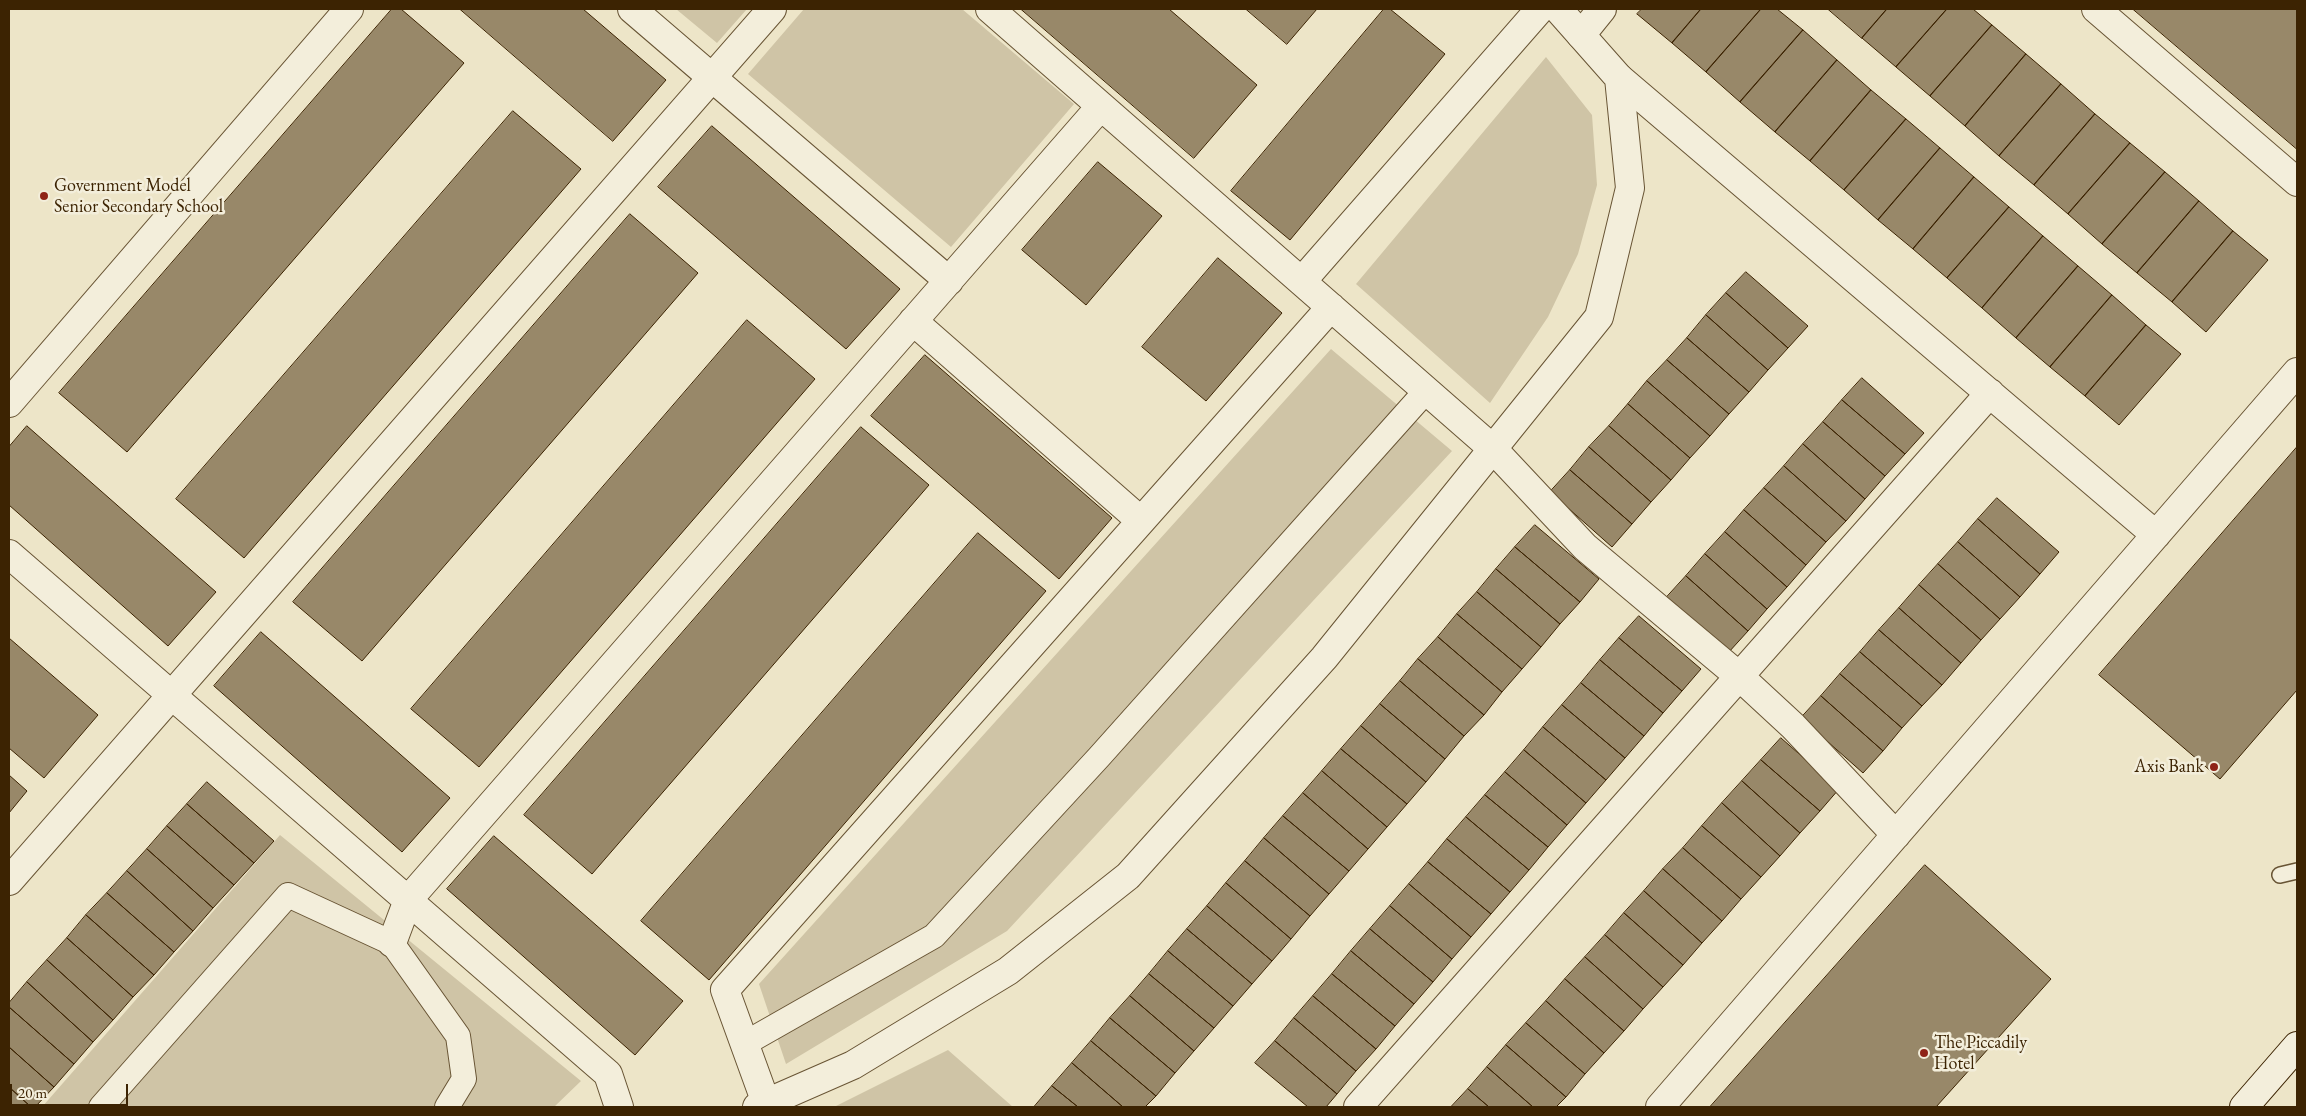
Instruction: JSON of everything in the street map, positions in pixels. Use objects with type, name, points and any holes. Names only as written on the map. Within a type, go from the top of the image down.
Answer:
[{"type":"street","points":[[9,403],[349,9]]},
{"type":"street","points":[[632,9],[949,280]]},
{"type":"street","points":[[9,880],[772,9]]},
{"type":"street","points":[[990,9],[1493,449],[1585,547],[1740,677],[1793,726],[1896,835]]},
{"type":"street","points":[[1302,282],[1540,9]]},
{"type":"street","points":[[1558,9],[1619,78],[2156,535]]},
{"type":"street","points":[[1581,35],[1602,9]]},
{"type":"street","points":[[2096,9],[2297,182]]},
{"type":"street","points":[[1331,307],[725,990],[744,1044],[761,1105],[852,1065],[1008,971],[1128,876],[1324,658],[1599,317],[1630,188],[1619,78]]},
{"type":"street","points":[[392,943],[408,900],[1101,106]]},
{"type":"street","points":[[913,321],[1141,522]]},
{"type":"street","points":[[1660,1107],[2297,372]]},
{"type":"street","points":[[744,1044],[934,936],[1099,757],[1426,391]]},
{"type":"street","points":[[1358,1107],[1990,394]]},
{"type":"street","points":[[9,554],[608,1074],[619,1107]]},
{"type":"street","points":[[101,1107],[288,895],[392,943],[458,1036],[464,1079],[447,1107]]},
{"type":"street","points":[[2244,1107],[2297,1046]]},
{"type":"lane","points":[[2280,875],[2297,871]]},
{"type":"shaded area","points":[[676,9],[747,9],[717,43]]},
{"type":"shaded area","points":[[804,9],[962,9],[1074,104],[951,247],[748,74]]},
{"type":"shaded area","points":[[1546,57],[1592,115],[1597,185],[1578,254],[1548,317],[1490,403],[1356,284]]},
{"type":"shaded area","points":[[1331,349],[1452,451],[1007,931],[786,1064],[759,984]]},
{"type":"shaded area","points":[[280,835],[581,1081],[554,1107],[42,1107]]},
{"type":"shaded area","points":[[948,1050],[1013,1107],[834,1107]]},
{"type":"building","points":[[392,9],[401,9],[464,63],[127,452],[59,393]]},
{"type":"building","points":[[460,9],[583,9],[666,80],[613,141]]},
{"type":"building","points":[[1021,9],[1169,9],[1257,85],[1194,158]]},
{"type":"building","points":[[1246,9],[1317,9],[1287,44]]},
{"type":"building","points":[[1384,9],[1390,9],[1445,54],[1290,240],[1231,191]]},
{"type":"building","points":[[1642,9],[1701,9],[1672,43],[1637,14]]},
{"type":"building","points":[[1701,9],[1761,9],[1706,72],[1672,43]]},
{"type":"building","points":[[1761,9],[1777,9],[1803,30],[1740,102],[1706,72]]},
{"type":"building","points":[[1828,9],[1887,9],[1862,38]]},
{"type":"building","points":[[1887,9],[1947,9],[1896,67],[1862,38]]},
{"type":"building","points":[[1947,9],[1973,9],[1992,25],[1930,96],[1896,67]]},
{"type":"building","points":[[2133,9],[2297,9],[2297,149]]},
{"type":"building","points":[[1992,25],[2026,54],[1965,126],[1930,96]]},
{"type":"building","points":[[1803,30],[1837,60],[1775,132],[1740,102]]},
{"type":"building","points":[[2026,54],[2061,84],[1999,156],[1965,126]]},
{"type":"building","points":[[1837,60],[1871,90],[1810,161],[1775,132]]},
{"type":"building","points":[[2061,84],[2095,114],[2034,185],[1999,156]]},
{"type":"building","points":[[1871,90],[1906,119],[1844,190],[1810,161]]},
{"type":"building","points":[[513,111],[581,169],[244,558],[176,499]]},
{"type":"building","points":[[2095,114],[2130,143],[2068,214],[2034,185]]},
{"type":"building","points":[[1906,119],[1940,148],[1878,220],[1844,190]]},
{"type":"building","points":[[712,126],[900,289],[846,349],[658,187]]},
{"type":"building","points":[[2130,143],[2165,172],[2102,244],[2068,214]]},
{"type":"building","points":[[1940,148],[1974,177],[1913,249],[1878,220]]},
{"type":"building","points":[[1098,162],[1162,216],[1086,305],[1022,250]]},
{"type":"building","points":[[2165,172],[2199,201],[2137,273],[2102,244]]},
{"type":"building","points":[[1974,177],[2009,207],[1947,278],[1913,249]]},
{"type":"building","points":[[2199,201],[2233,231],[2172,302],[2137,273]]},
{"type":"building","points":[[2009,207],[2043,236],[1982,308],[1947,278]]},
{"type":"building","points":[[630,214],[698,273],[362,661],[293,602]]},
{"type":"building","points":[[2233,231],[2268,260],[2206,332],[2172,302]]},
{"type":"building","points":[[2043,236],[2078,266],[2016,338],[1982,308]]},
{"type":"building","points":[[1218,258],[1282,313],[1206,401],[1142,347]]},
{"type":"building","points":[[2078,266],[2112,295],[2050,367],[2016,338]]},
{"type":"building","points":[[1746,272],[1808,326],[1788,348],[1726,293]]},
{"type":"building","points":[[1726,293],[1788,348],[1768,370],[1706,315]]},
{"type":"building","points":[[2112,295],[2146,325],[2085,396],[2050,367]]},
{"type":"building","points":[[1706,315],[1768,370],[1749,392],[1687,338]]},
{"type":"building","points":[[747,320],[815,379],[479,767],[411,709]]},
{"type":"building","points":[[2146,325],[2181,354],[2119,425],[2085,396]]},
{"type":"building","points":[[1687,338],[1749,392],[1729,414],[1667,360]]},
{"type":"building","points":[[925,355],[1112,518],[1059,579],[871,416]]},
{"type":"building","points":[[1667,360],[1729,414],[1710,436],[1647,381]]},
{"type":"building","points":[[1862,378],[1924,433],[1905,454],[1842,400]]},
{"type":"building","points":[[1647,381],[1710,436],[1690,458],[1628,404]]},
{"type":"building","points":[[1842,400],[1905,454],[1885,476],[1823,422]]},
{"type":"building","points":[[1628,404],[1690,458],[1671,480],[1609,426]]},
{"type":"building","points":[[1823,422],[1885,476],[1865,499],[1803,444]]},
{"type":"building","points":[[27,426],[216,592],[168,646],[9,505],[9,447]]},
{"type":"building","points":[[1609,426],[1671,480],[1651,502],[1589,447]]},
{"type":"building","points":[[861,427],[929,485],[592,874],[524,815]]},
{"type":"building","points":[[1803,444],[1865,499],[1846,521],[1784,466]]},
{"type":"building","points":[[1589,447],[1651,502],[1632,524],[1570,470]]},
{"type":"building","points":[[2297,447],[2297,690],[2220,779],[2099,675]]},
{"type":"building","points":[[1784,466],[1846,521],[1826,542],[1764,488]]},
{"type":"building","points":[[1570,470],[1632,524],[1612,547],[1550,492]]},
{"type":"building","points":[[1764,488],[1826,542],[1806,565],[1744,510]]},
{"type":"building","points":[[1997,498],[2059,552],[2040,574],[1978,519]]},
{"type":"building","points":[[1744,510],[1806,565],[1787,587],[1725,532]]},
{"type":"building","points":[[1978,519],[2040,574],[2020,597],[1958,542]]},
{"type":"building","points":[[1535,525],[1599,579],[1580,602],[1515,547]]},
{"type":"building","points":[[1725,532],[1787,587],[1767,609],[1705,554]]},
{"type":"building","points":[[978,533],[1046,591],[709,980],[641,921]]},
{"type":"building","points":[[1958,542],[2020,597],[2000,619],[1938,564]]},
{"type":"building","points":[[1515,547],[1580,602],[1560,624],[1496,569]]},
{"type":"building","points":[[1705,554],[1767,609],[1748,631],[1686,576]]},
{"type":"building","points":[[1938,564],[2000,619],[1981,640],[1919,585]]},
{"type":"building","points":[[1496,569],[1560,624],[1541,647],[1477,592]]},
{"type":"building","points":[[1686,576],[1748,631],[1728,653],[1666,598]]},
{"type":"building","points":[[1919,585],[1981,640],[1961,663],[1899,608]]},
{"type":"building","points":[[1477,592],[1541,647],[1522,669],[1457,614]]},
{"type":"building","points":[[1899,608],[1961,663],[1942,685],[1879,630]]},
{"type":"building","points":[[1457,614],[1522,669],[1502,692],[1438,637]]},
{"type":"building","points":[[1639,616],[1701,669],[1682,691],[1619,638]]},
{"type":"building","points":[[1879,630],[1942,685],[1922,706],[1860,652]]},
{"type":"building","points":[[261,632],[450,798],[402,852],[214,686]]},
{"type":"building","points":[[1438,637],[1502,692],[1484,715],[1418,659]]},
{"type":"building","points":[[9,638],[98,715],[44,778],[9,748]]},
{"type":"building","points":[[1619,638],[1682,691],[1663,713],[1600,660]]},
{"type":"building","points":[[1860,652],[1922,706],[1902,728],[1840,674]]},
{"type":"building","points":[[1418,659],[1484,715],[1464,736],[1400,681]]},
{"type":"building","points":[[1600,660],[1663,713],[1644,736],[1581,683]]},
{"type":"building","points":[[1840,674],[1902,728],[1883,751],[1821,696]]},
{"type":"building","points":[[1400,681],[1464,736],[1445,759],[1380,704]]},
{"type":"building","points":[[1581,683],[1644,736],[1625,758],[1562,705]]},
{"type":"building","points":[[1821,696],[1883,751],[1863,773],[1801,718]]},
{"type":"building","points":[[1380,704],[1445,759],[1426,782],[1361,726]]},
{"type":"building","points":[[1562,705],[1625,758],[1606,780],[1543,727]]},
{"type":"building","points":[[1361,726],[1426,782],[1407,804],[1341,749]]},
{"type":"building","points":[[1543,727],[1606,780],[1586,803],[1524,750]]},
{"type":"building","points":[[1781,738],[1839,789],[1820,811],[1761,760]]},
{"type":"building","points":[[1341,749],[1407,804],[1387,827],[1322,771]]},
{"type":"building","points":[[1524,750],[1586,803],[1567,825],[1505,772]]},
{"type":"building","points":[[1761,760],[1820,811],[1800,833],[1742,781]]},
{"type":"building","points":[[1322,771],[1387,827],[1368,849],[1303,793]]},
{"type":"building","points":[[1505,772],[1567,825],[1548,847],[1485,795]]},
{"type":"building","points":[[9,775],[27,791],[9,813]]},
{"type":"building","points":[[1742,781],[1800,833],[1780,856],[1722,803]]},
{"type":"building","points":[[207,782],[274,841],[254,863],[187,804]]},
{"type":"building","points":[[1303,793],[1368,849],[1349,871],[1283,816]]},
{"type":"building","points":[[1485,795],[1548,847],[1529,870],[1466,817]]},
{"type":"building","points":[[1722,803],[1780,856],[1761,877],[1702,826]]},
{"type":"building","points":[[187,804],[254,863],[234,885],[167,826]]},
{"type":"building","points":[[1283,816],[1349,871],[1329,894],[1264,838]]},
{"type":"building","points":[[1466,817],[1529,870],[1510,892],[1447,839]]},
{"type":"building","points":[[167,826],[234,885],[213,908],[147,849]]},
{"type":"building","points":[[1702,826],[1761,877],[1741,899],[1683,848]]},
{"type":"building","points":[[494,836],[683,1001],[635,1055],[447,889]]},
{"type":"building","points":[[1264,838],[1329,894],[1310,916],[1245,861]]},
{"type":"building","points":[[1447,839],[1510,892],[1491,914],[1428,862]]},
{"type":"building","points":[[1683,848],[1741,899],[1722,921],[1663,869]]},
{"type":"building","points":[[147,849],[213,908],[193,931],[127,871]]},
{"type":"building","points":[[1245,861],[1310,916],[1291,939],[1226,883]]},
{"type":"building","points":[[1428,862],[1491,914],[1471,937],[1409,884]]},
{"type":"building","points":[[1925,865],[2051,979],[1936,1107],[1710,1107]]},
{"type":"building","points":[[1663,869],[1722,921],[1702,943],[1644,891]]},
{"type":"building","points":[[127,871],[193,931],[174,952],[107,893]]},
{"type":"building","points":[[1226,883],[1291,939],[1272,961],[1207,906]]},
{"type":"building","points":[[1409,884],[1471,937],[1452,959],[1390,906]]},
{"type":"building","points":[[1644,891],[1702,943],[1683,965],[1624,913]]},
{"type":"building","points":[[107,893],[174,952],[154,975],[86,915]]},
{"type":"building","points":[[1207,906],[1272,961],[1252,984],[1187,929]]},
{"type":"building","points":[[1390,906],[1452,959],[1433,982],[1370,929]]},
{"type":"building","points":[[1624,913],[1683,965],[1663,987],[1605,935]]},
{"type":"building","points":[[86,915],[154,975],[133,997],[67,938]]},
{"type":"building","points":[[1187,929],[1252,984],[1233,1006],[1168,951]]},
{"type":"building","points":[[1370,929],[1433,982],[1414,1004],[1351,951]]},
{"type":"building","points":[[1605,935],[1663,987],[1643,1009],[1585,957]]},
{"type":"building","points":[[67,938],[133,997],[113,1020],[47,960]]},
{"type":"building","points":[[1168,951],[1233,1006],[1214,1028],[1149,974]]},
{"type":"building","points":[[1351,951],[1414,1004],[1395,1026],[1332,974]]},
{"type":"building","points":[[1585,957],[1643,1009],[1624,1031],[1565,979]]},
{"type":"building","points":[[47,960],[113,1020],[93,1042],[27,982]]},
{"type":"building","points":[[1149,974],[1214,1028],[1194,1051],[1130,996]]},
{"type":"building","points":[[1332,974],[1395,1026],[1376,1049],[1313,996]]},
{"type":"building","points":[[1565,979],[1624,1031],[1604,1053],[1546,1001]]},
{"type":"building","points":[[27,982],[93,1042],[74,1064],[9,1007],[9,1003]]},
{"type":"building","points":[[1130,996],[1194,1051],[1175,1073],[1110,1018]]},
{"type":"building","points":[[1313,996],[1376,1049],[1356,1071],[1294,1018]]},
{"type":"building","points":[[1546,1001],[1604,1053],[1585,1074],[1526,1023]]},
{"type":"building","points":[[9,1007],[74,1064],[54,1087],[9,1047]]},
{"type":"building","points":[[1110,1018],[1175,1073],[1156,1096],[1091,1041]]},
{"type":"building","points":[[1294,1018],[1356,1071],[1337,1094],[1275,1041]]},
{"type":"building","points":[[1526,1023],[1585,1074],[1566,1097],[1506,1045]]},
{"type":"building","points":[[1091,1041],[1156,1096],[1145,1107],[1123,1107],[1072,1063]]},
{"type":"building","points":[[1275,1041],[1337,1094],[1326,1107],[1308,1107],[1255,1063]]},
{"type":"building","points":[[1506,1045],[1566,1097],[1556,1107],[1533,1107],[1487,1067]]},
{"type":"building","points":[[9,1047],[54,1087],[35,1107],[31,1107],[9,1087]]},
{"type":"building","points":[[1072,1063],[1123,1107],[1078,1107],[1052,1086]]},
{"type":"building","points":[[1487,1067],[1533,1107],[1489,1107],[1468,1089]]},
{"type":"building","points":[[1052,1086],[1078,1107],[1034,1107]]},
{"type":"building","points":[[9,1087],[31,1107],[9,1107]]},
{"type":"building","points":[[1468,1089],[1489,1107],[1451,1107]]},
{"type":"place","name":"Government Model Senior Secondary School","points":[[44,196]]},
{"type":"place","name":"Axis Bank","points":[[2214,767]]},
{"type":"place","name":"The Piccadily Hotel","points":[[1924,1053]]}]
